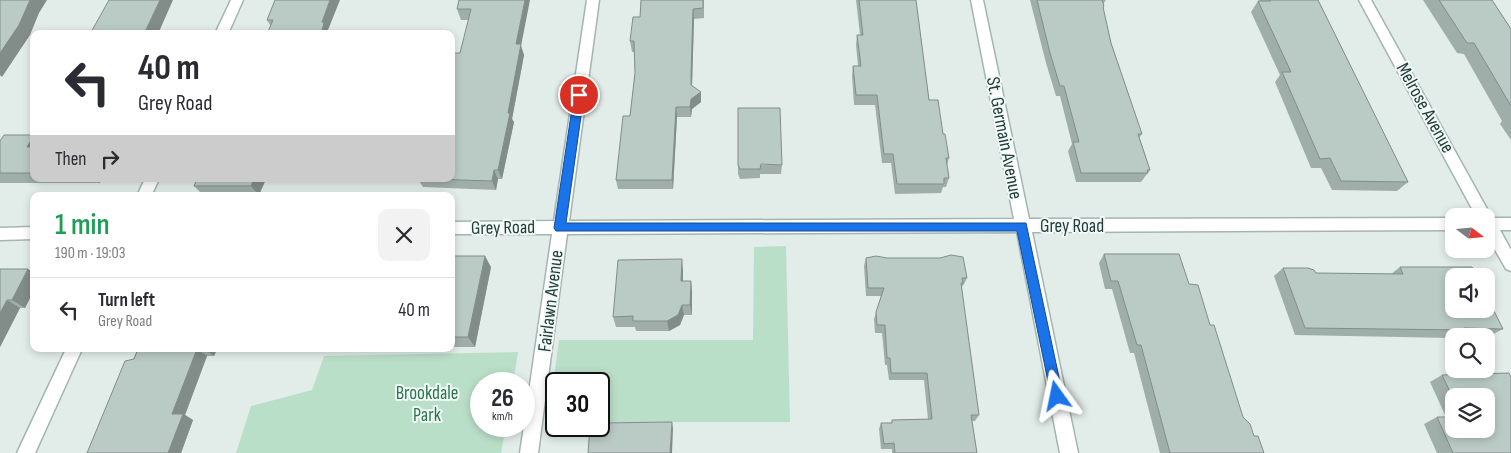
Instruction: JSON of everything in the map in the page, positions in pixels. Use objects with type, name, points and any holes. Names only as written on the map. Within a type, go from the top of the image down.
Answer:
[{"type":"street","points":[[223,30],[237,0]]},
{"type":"street","name":"Fairlawn Avenue","points":[[530,453],[593,0]]},
{"type":"street","name":"St. Germain Avenue","points":[[977,0],[1069,453]]},
{"type":"street","name":"Melrose Avenue","points":[[1365,0],[1479,208]]},
{"type":"street","points":[[1495,222],[1511,224]]},
{"type":"street","name":"Grey Road","points":[[455,228],[1445,224]]},
{"type":"street","points":[[0,234],[30,233]]},
{"type":"street","name":"Melrose Avenue","points":[[1495,236],[1511,264]]},
{"type":"street","points":[[26,453],[73,352]]},
{"type":"green space","points":[[786,246],[790,422],[610,422],[610,372],[555,372],[559,340],[753,340],[754,247]]},
{"type":"green space","name":"Brookdale Park","points":[[518,352],[515,372],[470,372],[470,437],[504,437],[501,453],[236,453],[251,406],[312,390],[324,356]]},
{"type":"building","points":[[0,0],[30,0],[19,25],[0,53]]},
{"type":"building","points":[[109,0],[160,0],[146,30],[92,30]]},
{"type":"building","points":[[275,0],[330,0],[322,22],[324,23],[322,30],[269,30],[273,20],[267,20]]},
{"type":"building","points":[[459,0],[525,0],[516,44],[521,44],[508,113],[510,113],[498,170],[494,170],[492,181],[455,180],[455,53],[460,53],[471,9],[457,9]]},
{"type":"building","points":[[641,0],[703,0],[703,8],[693,9],[691,76],[691,85],[701,92],[691,99],[690,107],[676,107],[672,180],[616,180],[623,116],[630,116],[635,73],[634,41],[630,41],[633,17],[640,17]]},
{"type":"building","points":[[859,0],[916,0],[929,100],[938,100],[949,158],[946,158],[949,178],[944,178],[944,184],[897,184],[893,154],[884,154],[877,95],[856,95],[853,66],[861,66],[857,35],[863,35]]},
{"type":"building","points":[[1037,0],[1102,0],[1111,43],[1142,134],[1138,134],[1150,170],[1147,170],[1148,173],[1081,173],[1073,142],[1079,142],[1064,86],[1060,86],[1050,53]]},
{"type":"building","points":[[1318,0],[1408,182],[1341,181],[1330,158],[1320,159],[1282,72],[1291,72],[1258,1]]},
{"type":"building","points":[[1439,0],[1492,0],[1511,29],[1511,106],[1474,43],[1467,43]]},
{"type":"building","points":[[738,108],[780,108],[782,165],[761,164],[760,169],[740,169],[738,165]]},
{"type":"building","points":[[4,135],[30,135],[30,142],[27,147],[30,147],[30,173],[0,173],[0,141]]},
{"type":"building","points":[[196,182],[253,182],[251,186],[194,186]]},
{"type":"building","points":[[1104,254],[1179,254],[1189,284],[1198,285],[1210,325],[1214,325],[1243,417],[1250,424],[1254,436],[1258,436],[1264,453],[1170,453],[1141,345],[1137,345],[1118,281],[1111,281]]},
{"type":"building","points":[[951,255],[963,257],[967,278],[962,278],[963,283],[961,283],[979,415],[971,415],[977,453],[895,453],[894,443],[884,444],[881,423],[892,423],[892,420],[932,419],[927,373],[891,373],[890,358],[887,358],[885,325],[877,325],[876,312],[884,288],[868,288],[866,258],[876,256],[887,258],[940,258]]},
{"type":"building","points":[[455,256],[485,256],[468,337],[455,337]]},
{"type":"building","points":[[682,259],[681,281],[691,281],[690,305],[682,305],[678,315],[667,321],[633,321],[633,316],[613,317],[618,260]]},
{"type":"building","points":[[1400,267],[1472,267],[1445,268],[1445,318],[1495,318],[1495,313],[1503,329],[1305,328],[1283,268],[1308,268],[1316,273],[1403,274]]},
{"type":"building","points":[[0,269],[28,269],[12,300],[7,300],[0,313]]},
{"type":"building","points":[[137,352],[196,352],[172,414],[183,414],[168,453],[87,453],[125,361],[134,359]]},
{"type":"building","points":[[1495,373],[1509,373],[1511,377],[1511,453],[1453,453],[1446,438],[1495,438],[1495,388],[1448,388],[1442,375],[1445,375],[1445,378],[1495,378]]},
{"type":"building","points":[[1437,417],[1445,417],[1445,435]]},
{"type":"building","points":[[672,422],[670,453],[588,453],[589,437],[610,437],[610,423]]},
{"type":"route","points":[[579,95],[560,228],[1022,226],[1057,396]]}]
